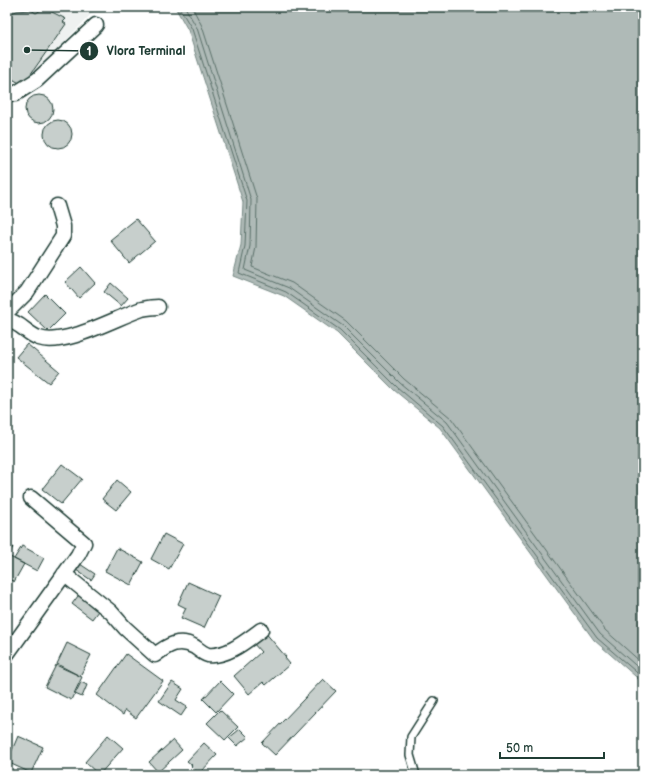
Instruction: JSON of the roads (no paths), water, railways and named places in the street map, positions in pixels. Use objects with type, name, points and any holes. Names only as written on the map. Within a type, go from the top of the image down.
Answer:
[{"type":"street","points":[[7,94],[16,94],[37,80],[96,25]]},
{"type":"street","points":[[7,312],[27,292],[63,236],[63,226],[57,206]]},
{"type":"street","points":[[7,320],[21,325],[29,333],[39,338],[50,340],[68,337],[104,326],[144,309],[158,306]]},
{"type":"street","points":[[7,654],[64,574],[84,543],[31,498]]},
{"type":"street","points":[[64,574],[111,612],[125,628],[155,655],[168,646],[180,642],[192,646],[208,655],[222,653],[238,647],[261,630]]},
{"type":"lane","points":[[416,775],[410,755],[411,737],[434,701]]},
{"type":"water","points":[[175,7],[643,7],[643,683],[594,640],[440,428],[394,390],[337,333],[284,296],[233,276],[241,245],[243,202],[188,30]]},
{"type":"place","name":"Vlora Terminal","points":[[27,50]]}]
